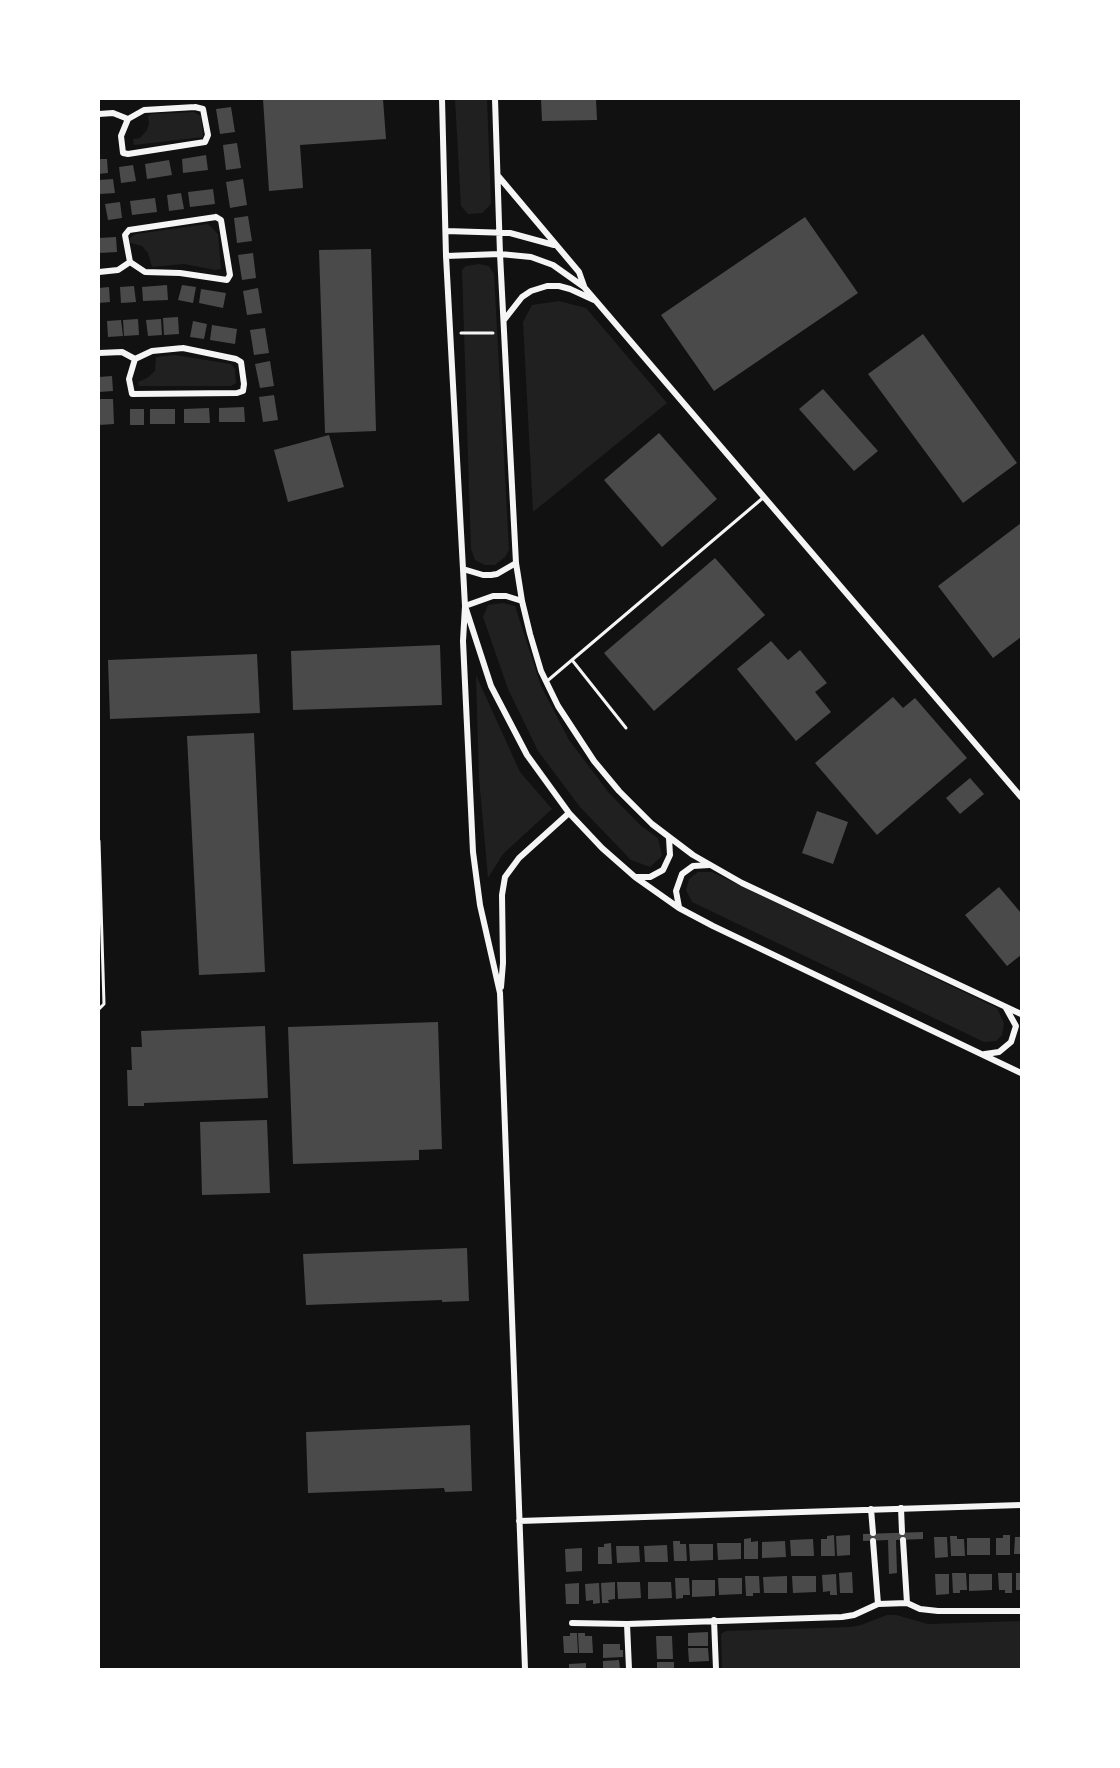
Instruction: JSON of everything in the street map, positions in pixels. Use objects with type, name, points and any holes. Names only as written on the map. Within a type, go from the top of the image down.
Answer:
[{"type":"street","points":[[442,99],[446,256],[465,606],[463,677],[472,852],[480,905],[500,993]]},
{"type":"street","points":[[495,99],[499,232],[516,563],[522,601],[541,671],[558,706],[594,761],[630,804],[669,838],[742,883],[1021,1014]]},
{"type":"street","points":[[195,106],[203,109],[208,135],[205,142],[123,153],[121,136],[128,119],[144,110],[195,106]]},
{"type":"street","points":[[99,114],[113,113],[128,119]]},
{"type":"street","points":[[498,176],[579,272],[584,287]]},
{"type":"street","points":[[216,217],[221,220],[230,275],[227,280],[180,273],[145,272],[130,262],[125,235],[129,230],[216,217]]},
{"type":"street","points":[[446,231],[499,232],[525,236],[555,245]]},
{"type":"street","points":[[446,256],[517,254],[542,260],[562,270],[584,287],[1021,797]]},
{"type":"street","points":[[99,272],[118,270],[130,262]]},
{"type":"street","points":[[504,320],[522,297],[531,291],[547,286],[570,289],[595,301]]},
{"type":"street","points":[[183,348],[236,359],[241,362],[243,391],[237,393],[132,394],[129,379],[135,359],[152,351],[183,348]]},
{"type":"street","points":[[99,354],[122,352],[135,359]]},
{"type":"street","points":[[463,569],[491,575],[516,563]]},
{"type":"street","points":[[465,606],[494,596],[506,596],[522,601]]},
{"type":"street","points":[[465,606],[478,651],[502,710],[527,754],[569,813],[602,848],[635,877],[679,908],[723,931],[1021,1073]]},
{"type":"street","points":[[525,1669],[500,993],[504,949],[502,895],[505,877],[519,858],[569,813]]},
{"type":"street","points":[[635,877],[650,876],[663,870],[670,855],[669,838]]},
{"type":"street","points":[[679,908],[676,891],[679,878],[693,866],[710,865]]},
{"type":"street","points":[[981,1054],[999,1052],[1011,1042],[1016,1026],[1005,1007]]},
{"type":"street","points":[[519,1521],[1021,1505]]},
{"type":"street","points":[[901,1508],[902,1532]]},
{"type":"street","points":[[871,1509],[878,1604]]},
{"type":"street","points":[[903,1541],[906,1603]]},
{"type":"street","points":[[572,1623],[627,1624],[842,1617],[854,1615],[878,1604],[906,1603],[931,1611],[1021,1611]]},
{"type":"street","points":[[714,1620],[716,1669]]},
{"type":"street","points":[[627,1624],[629,1669]]},
{"type":"lane","points":[[546,682],[764,497]]},
{"type":"lane","points":[[572,660],[626,728]]},
{"type":"lane","points":[[99,841],[104,1004],[99,1009]]},
{"type":"path","points":[[450,333],[504,333]]},
{"type":"shaded area","points":[[455,99],[487,99],[491,204],[482,213],[468,214],[461,206]]},
{"type":"shaded area","points":[[194,112],[201,116],[203,137],[134,145],[133,139],[140,138],[147,130],[148,116],[151,114]]},
{"type":"shaded area","points":[[208,224],[218,234],[221,269],[184,264],[152,267],[148,253],[142,246],[129,241],[136,234]]},
{"type":"shaded area","points":[[479,264],[489,266],[494,274],[509,550],[505,557],[495,565],[485,565],[475,560],[471,549],[462,270],[466,266]]},
{"type":"shaded area","points":[[559,301],[586,308],[667,403],[533,512],[523,322],[532,305]]},
{"type":"shaded area","points":[[175,355],[231,364],[235,369],[236,383],[231,386],[139,386],[138,382],[155,371],[156,357]]},
{"type":"shaded area","points":[[503,603],[515,606],[541,686],[569,740],[609,793],[641,826],[658,838],[662,856],[650,867],[631,860],[580,807],[538,751],[508,689],[483,617],[488,605]]},
{"type":"shaded area","points":[[476,675],[520,772],[552,809],[503,854],[488,878],[479,778]]},
{"type":"shaded area","points":[[698,872],[712,872],[997,1008],[1004,1023],[1002,1035],[996,1041],[984,1042],[692,902],[686,890],[689,879]]},
{"type":"shaded area","points":[[887,1615],[896,1615],[928,1624],[1021,1621],[1021,1669],[722,1669],[721,1634],[726,1631],[851,1627]]},
{"type":"building","points":[[263,99],[383,99],[386,139],[300,145],[303,188],[269,191]]},
{"type":"building","points":[[541,99],[596,99],[597,120],[542,121]]},
{"type":"building","points":[[231,107],[235,132],[220,134],[216,109]]},
{"type":"building","points":[[237,143],[241,168],[226,170],[223,145]]},
{"type":"building","points":[[206,155],[208,170],[183,173],[182,159]]},
{"type":"building","points":[[99,159],[107,159],[108,173],[99,174]]},
{"type":"building","points":[[169,160],[172,175],[147,179],[145,164]]},
{"type":"building","points":[[133,165],[136,181],[121,183],[119,167]]},
{"type":"building","points":[[113,179],[115,193],[99,194],[99,180]]},
{"type":"building","points":[[243,179],[247,205],[230,208],[226,182]]},
{"type":"building","points":[[213,189],[215,204],[190,207],[188,192]]},
{"type":"building","points":[[181,193],[184,209],[169,211],[167,195]]},
{"type":"building","points":[[155,198],[157,212],[132,215],[130,201]]},
{"type":"building","points":[[120,202],[122,218],[108,220],[105,204]]},
{"type":"building","points":[[248,216],[252,241],[237,243],[234,218]]},
{"type":"building","points":[[805,217],[858,293],[714,391],[661,315]]},
{"type":"building","points":[[116,237],[117,252],[99,253],[99,238]]},
{"type":"building","points":[[371,249],[376,431],[325,433],[319,250]]},
{"type":"building","points":[[253,253],[256,278],[242,280],[238,255]]},
{"type":"building","points":[[167,285],[168,300],[143,301],[142,287]]},
{"type":"building","points":[[182,285],[196,287],[193,303],[178,300]]},
{"type":"building","points":[[134,286],[136,302],[121,303],[120,287]]},
{"type":"building","points":[[109,287],[110,302],[99,303],[99,288]]},
{"type":"building","points":[[258,288],[262,313],[247,315],[243,291]]},
{"type":"building","points":[[201,289],[226,293],[223,308],[199,303]]},
{"type":"building","points":[[178,317],[179,334],[164,335],[163,318]]},
{"type":"building","points":[[138,319],[139,335],[124,336],[123,320]]},
{"type":"building","points":[[161,319],[162,335],[148,336],[146,320]]},
{"type":"building","points":[[121,320],[123,336],[108,337],[107,321]]},
{"type":"building","points":[[193,321],[207,324],[204,339],[190,337]]},
{"type":"building","points":[[212,325],[237,329],[235,344],[210,340]]},
{"type":"building","points":[[265,328],[269,353],[254,355],[250,330]]},
{"type":"building","points":[[923,334],[1017,463],[963,503],[868,374]]},
{"type":"building","points":[[270,361],[274,386],[260,388],[255,364]]},
{"type":"building","points":[[112,376],[113,391],[99,392],[99,377]]},
{"type":"building","points":[[823,389],[878,451],[854,471],[799,409]]},
{"type":"building","points":[[274,395],[278,420],[263,422],[259,397]]},
{"type":"building","points":[[99,399],[113,399],[114,424],[99,425]]},
{"type":"building","points":[[244,407],[245,422],[219,422],[219,408]]},
{"type":"building","points":[[209,408],[210,423],[184,423],[184,409]]},
{"type":"building","points":[[130,409],[144,409],[144,425],[130,425]]},
{"type":"building","points":[[150,409],[175,409],[175,424],[150,424]]},
{"type":"building","points":[[659,433],[717,499],[662,547],[604,480]]},
{"type":"building","points":[[329,435],[344,487],[288,502],[274,450]]},
{"type":"building","points":[[1021,523],[1021,637],[993,658],[938,586]]},
{"type":"building","points":[[715,558],[765,615],[654,711],[604,653]]},
{"type":"building","points":[[771,641],[788,660],[800,650],[827,683],[815,692],[831,712],[796,741],[737,669]]},
{"type":"building","points":[[440,645],[442,705],[293,710],[291,651]]},
{"type":"building","points":[[257,654],[260,713],[110,719],[108,660]]},
{"type":"building","points":[[893,697],[903,708],[915,698],[967,758],[877,835],[815,763]]},
{"type":"building","points":[[254,733],[265,972],[199,975],[187,736]]},
{"type":"building","points":[[970,778],[984,794],[960,814],[946,798]]},
{"type":"building","points":[[817,811],[848,822],[833,864],[802,853]]},
{"type":"building","points":[[999,887],[1021,913],[1021,955],[1007,966],[965,915]]},
{"type":"building","points":[[438,1022],[442,1149],[419,1150],[419,1160],[293,1164],[288,1027]]},
{"type":"building","points":[[265,1026],[268,1098],[144,1103],[144,1106],[128,1106],[127,1070],[132,1070],[131,1047],[142,1047],[141,1031]]},
{"type":"building","points":[[267,1120],[270,1193],[202,1195],[200,1122]]},
{"type":"building","points":[[467,1248],[469,1301],[306,1305],[303,1254]]},
{"type":"building","points":[[470,1425],[472,1491],[445,1492],[444,1488],[308,1493],[306,1432]]},
{"type":"building","points":[[923,1532],[923,1539],[896,1540],[897,1573],[889,1574],[888,1540],[863,1541],[863,1534]]},
{"type":"building","points":[[834,1535],[835,1556],[821,1556],[821,1539]]},
{"type":"building","points":[[850,1535],[850,1555],[837,1556],[836,1536]]},
{"type":"building","points":[[1003,1535],[1010,1535],[1010,1555],[996,1555],[996,1538],[1003,1538]]},
{"type":"building","points":[[950,1536],[964,1539],[965,1556],[951,1556]]},
{"type":"building","points":[[934,1537],[947,1537],[948,1557],[935,1558]]},
{"type":"building","points":[[1015,1537],[1021,1537],[1021,1554],[1014,1554]]},
{"type":"building","points":[[751,1538],[751,1542],[758,1541],[758,1559],[744,1559],[744,1539]]},
{"type":"building","points":[[967,1538],[990,1538],[990,1555],[967,1555]]},
{"type":"building","points":[[813,1539],[814,1556],[791,1556],[790,1540]]},
{"type":"building","points":[[673,1541],[686,1544],[687,1561],[674,1561]]},
{"type":"building","points":[[785,1541],[786,1557],[762,1558],[762,1542]]},
{"type":"building","points":[[611,1543],[612,1564],[598,1564],[598,1547]]},
{"type":"building","points":[[717,1543],[741,1543],[741,1559],[718,1560]]},
{"type":"building","points":[[689,1544],[713,1544],[713,1560],[690,1561]]},
{"type":"building","points":[[667,1545],[668,1562],[645,1562],[644,1546]]},
{"type":"building","points":[[616,1546],[639,1546],[640,1562],[617,1563]]},
{"type":"building","points":[[582,1548],[582,1571],[566,1572],[565,1549]]},
{"type":"building","points":[[852,1572],[853,1593],[840,1593],[839,1573]]},
{"type":"building","points":[[952,1573],[966,1573],[967,1590],[953,1593]]},
{"type":"building","points":[[998,1573],[1012,1573],[1012,1593],[999,1590]]},
{"type":"building","points":[[1016,1573],[1021,1573],[1021,1590],[1016,1590]]},
{"type":"building","points":[[836,1574],[837,1595],[830,1595],[830,1591],[823,1592],[822,1575]]},
{"type":"building","points":[[935,1574],[949,1574],[949,1594],[936,1595]]},
{"type":"building","points":[[969,1574],[992,1574],[992,1590],[969,1591]]},
{"type":"building","points":[[745,1576],[759,1576],[760,1593],[746,1596]]},
{"type":"building","points":[[787,1576],[787,1593],[764,1593],[763,1577]]},
{"type":"building","points":[[792,1576],[816,1576],[816,1592],[793,1593]]},
{"type":"building","points":[[675,1578],[689,1578],[690,1595],[683,1595],[683,1598],[676,1599]]},
{"type":"building","points":[[718,1578],[742,1578],[742,1594],[719,1595]]},
{"type":"building","points":[[692,1580],[715,1580],[715,1596],[692,1597]]},
{"type":"building","points":[[615,1582],[615,1599],[608,1600],[609,1603],[602,1603],[601,1583]]},
{"type":"building","points":[[617,1582],[640,1582],[641,1598],[618,1599]]},
{"type":"building","points":[[648,1582],[671,1582],[672,1598],[648,1599]]},
{"type":"building","points":[[579,1583],[579,1604],[566,1604],[565,1584]]},
{"type":"building","points":[[599,1583],[600,1603],[593,1604],[593,1600],[586,1601],[585,1584]]},
{"type":"building","points":[[708,1632],[708,1646],[688,1646],[688,1633]]},
{"type":"building","points":[[570,1633],[577,1633],[578,1653],[564,1653],[563,1636],[570,1636]]},
{"type":"building","points":[[578,1633],[592,1636],[593,1653],[579,1653]]},
{"type":"building","points":[[656,1636],[672,1636],[673,1659],[657,1659]]},
{"type":"building","points":[[603,1644],[620,1644],[623,1657],[603,1658]]},
{"type":"building","points":[[688,1648],[708,1648],[709,1661],[689,1662]]},
{"type":"building","points":[[619,1660],[620,1669],[603,1669],[603,1661]]},
{"type":"building","points":[[657,1662],[674,1662],[674,1669],[657,1669]]},
{"type":"building","points":[[586,1663],[586,1669],[569,1669],[569,1664]]}]
